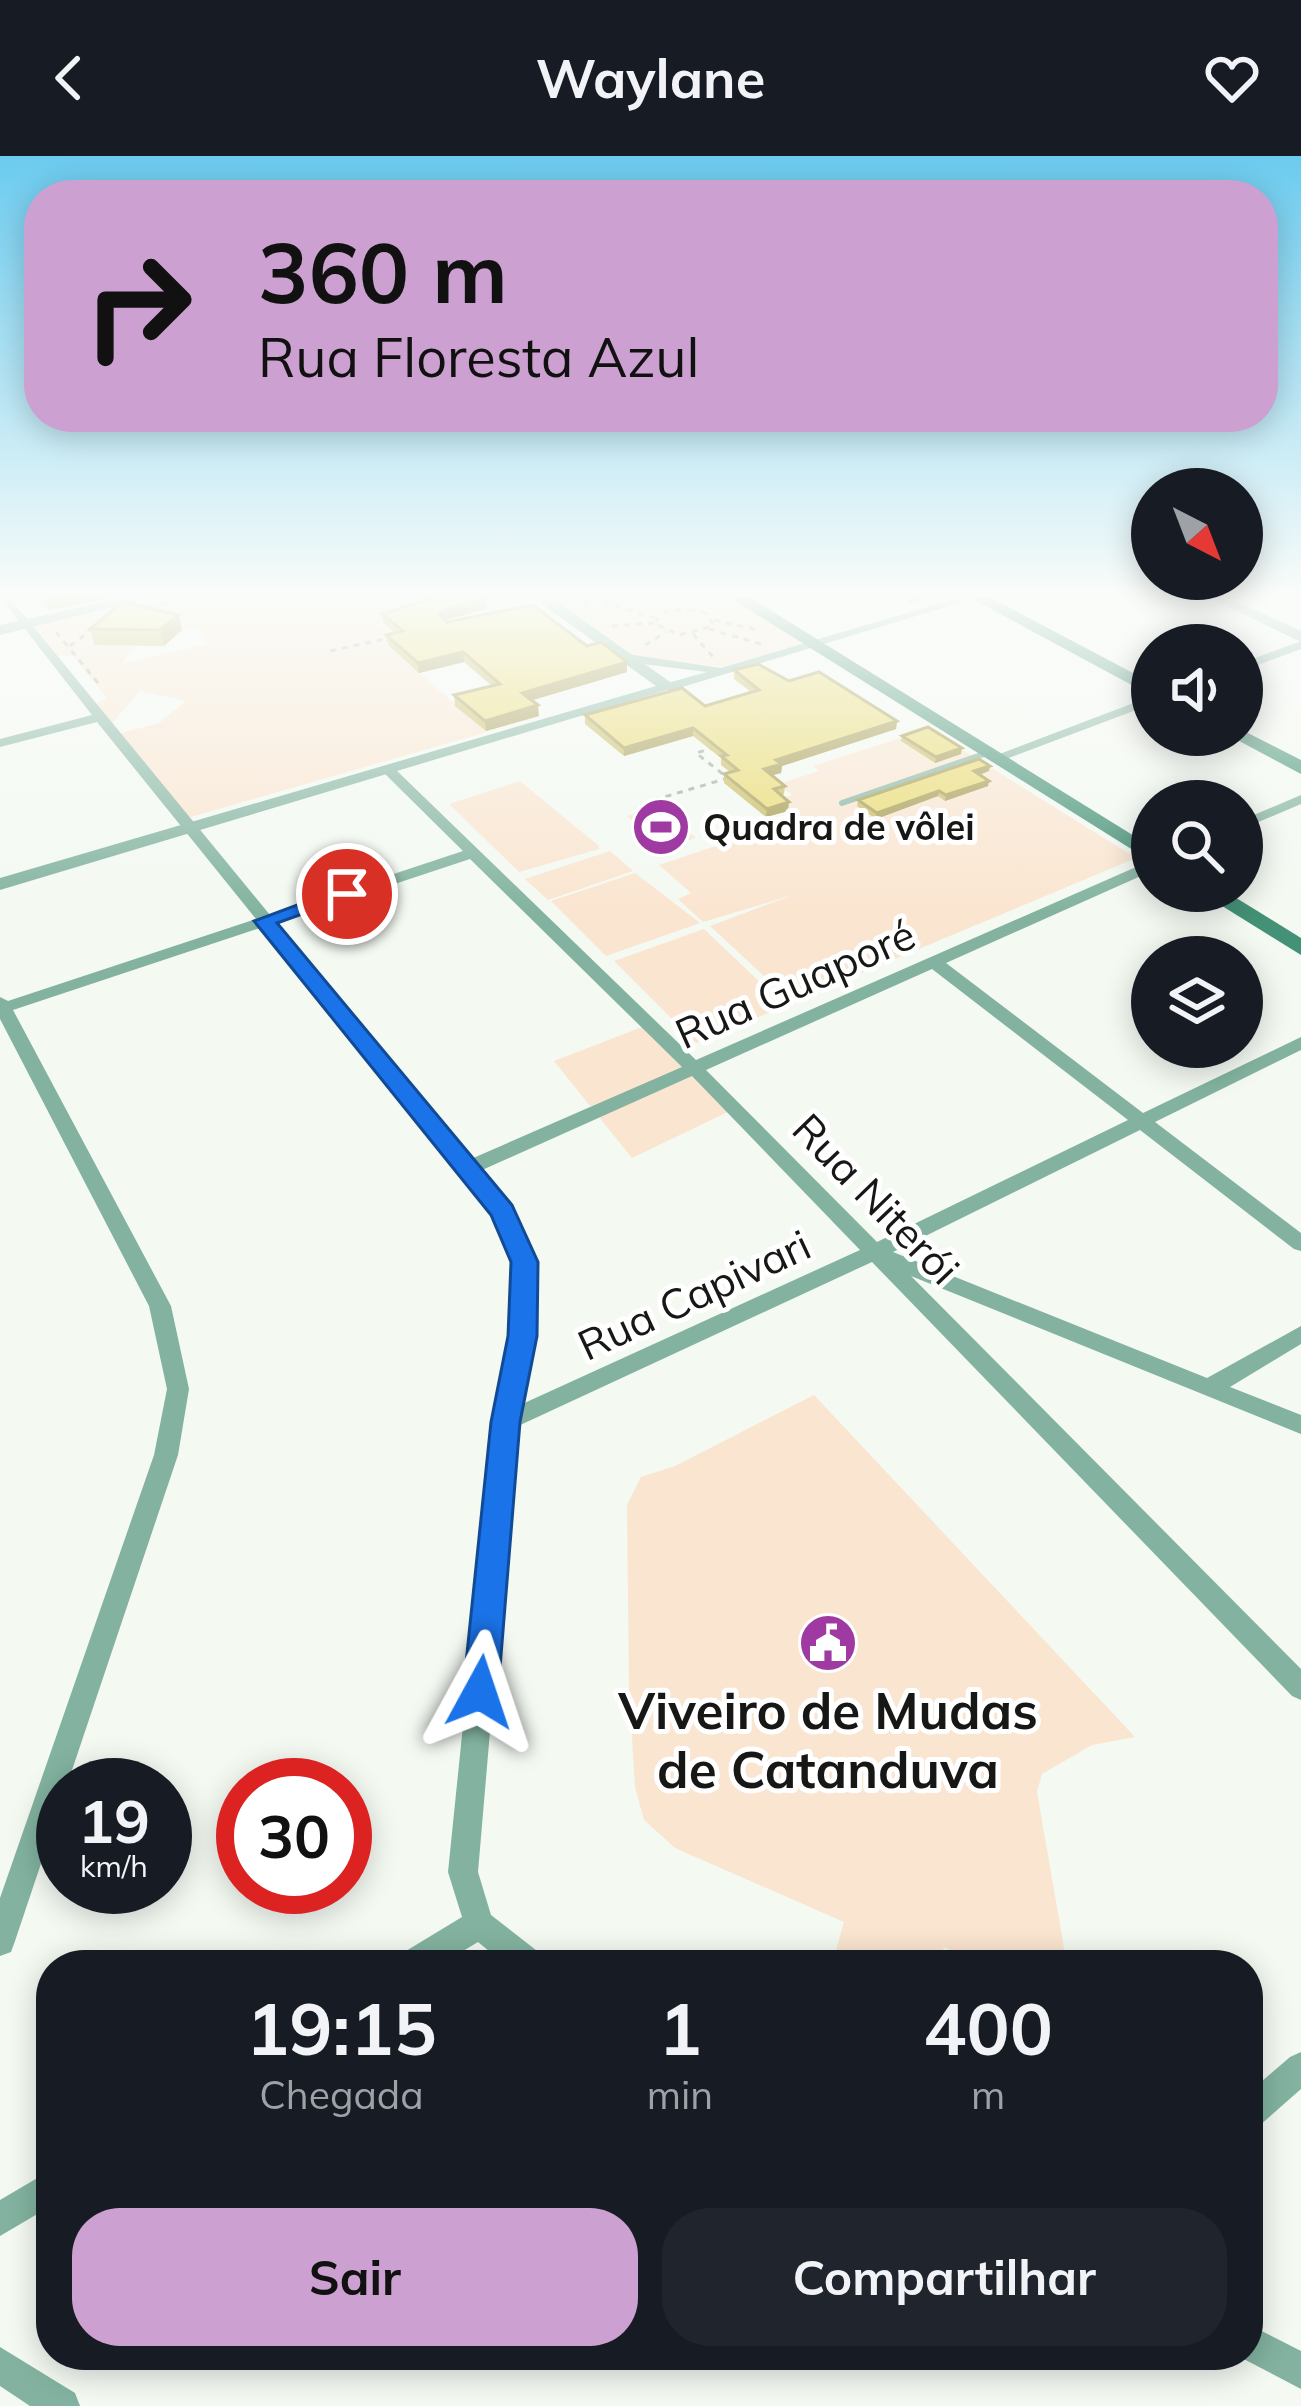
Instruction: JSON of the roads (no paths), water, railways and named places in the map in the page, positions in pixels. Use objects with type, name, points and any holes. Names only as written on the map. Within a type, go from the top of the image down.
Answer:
[{"type":"main road","points":[[904,702],[1131,843]]},
{"type":"main road","points":[[1263,748],[1301,768]]},
{"type":"main road","points":[[1243,912],[1301,948]]},
{"type":"street","points":[[87,702],[503,1212],[524,1262],[523,1336],[506,1422],[464,1872],[478,1924],[511,1950]]},
{"type":"street","points":[[0,884],[620,702]]},
{"type":"street","points":[[991,756],[1131,707]]},
{"type":"street","points":[[0,743],[99,717]]},
{"type":"street","name":"Rua Niterói","points":[[388,771],[694,1069],[1301,1687]]},
{"type":"street","points":[[1263,816],[1301,799]]},
{"type":"street","points":[[0,1941],[166,1455],[178,1389],[160,1306],[1,1006],[472,853]]},
{"type":"street","name":"Rua Guaporé","points":[[467,1169],[1131,874]]},
{"type":"street","points":[[934,962],[1301,1244]]},
{"type":"street","name":"Rua Capivari","points":[[506,1422],[873,1252],[1301,1043]]},
{"type":"street","points":[[873,1252],[1301,1425]]},
{"type":"street","points":[[1212,1386],[1301,1334]]},
{"type":"street","points":[[436,1950],[478,1924]]},
{"type":"street","points":[[1263,2102],[1301,2068]]},
{"type":"street","points":[[0,2219],[36,2196]]},
{"type":"street","points":[[1263,2350],[1301,2371]]},
{"type":"street","points":[[0,2366],[62,2406]]},
{"type":"lane","points":[[842,802],[991,756]]},
{"type":"place","name":"Quadra de vôlei","points":[[661,827]]},
{"type":"place","name":"Viveiro de Mudas de Catanduva","points":[[828,1643]]}]
